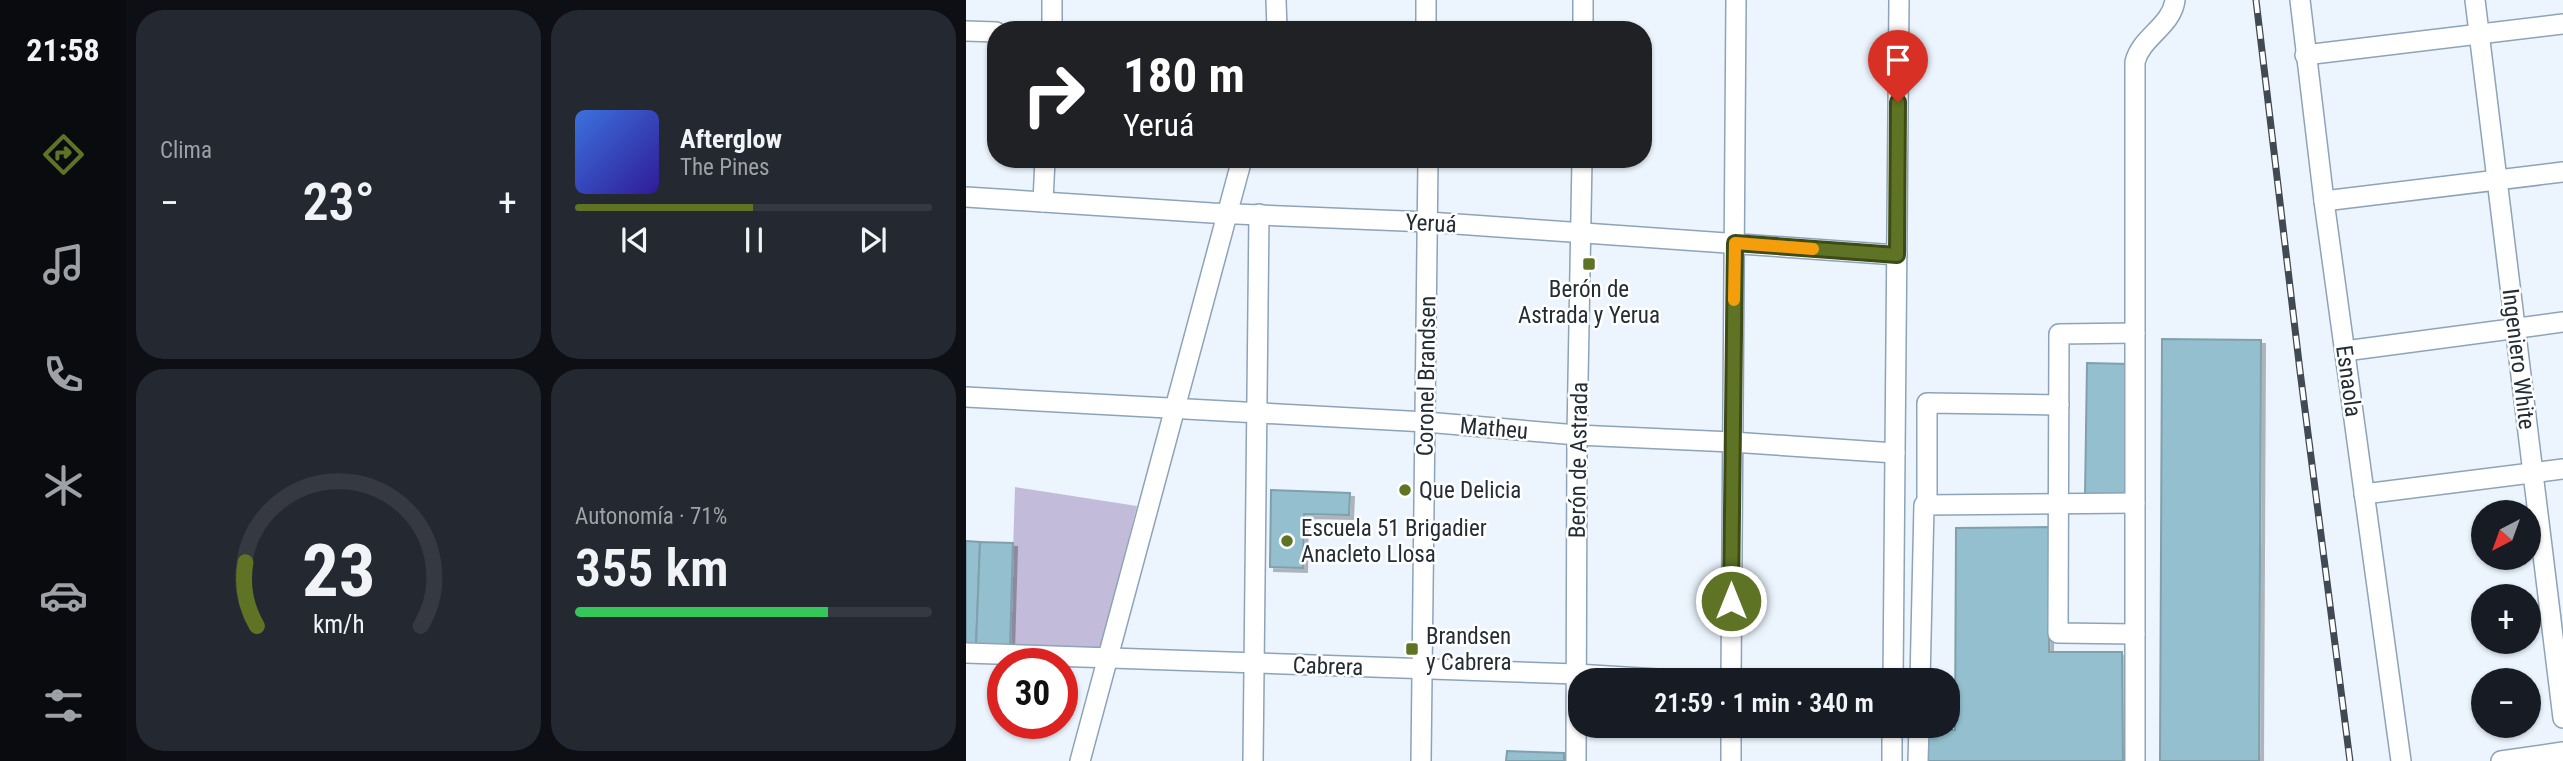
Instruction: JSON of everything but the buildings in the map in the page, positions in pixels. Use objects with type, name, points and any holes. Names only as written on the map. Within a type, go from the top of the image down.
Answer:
[{"type":"street","points":[[1052,0],[1052,21]]},
{"type":"street","points":[[1276,0],[1277,21]]},
{"type":"street","points":[[1426,0],[1426,21]]},
{"type":"street","points":[[1583,0],[1583,21]]},
{"type":"street","points":[[1731,668],[1736,0]]},
{"type":"street","points":[[1893,668],[1899,0]]},
{"type":"street","points":[[2135,761],[2136,62],[2139,51],[2171,16],[2175,0]]},
{"type":"street","name":"Esnaola","points":[[2300,0],[2324,201],[2401,761]]},
{"type":"street","name":"Ingeniero White","points":[[2475,0],[2563,718]]},
{"type":"street","points":[[2305,55],[2563,24]]},
{"type":"street","points":[[966,31],[987,32]]},
{"type":"street","points":[[1043,202],[1045,168]]},
{"type":"street","points":[[1080,761],[1239,168]]},
{"type":"street","name":"Coronel Brandsen","points":[[1421,761],[1428,168]]},
{"type":"street","name":"Berón de Astrada","points":[[1576,668],[1582,168]]},
{"type":"street","points":[[2324,201],[2563,172]]},
{"type":"street","name":"Yeruá","points":[[966,197],[1428,222],[1897,255]]},
{"type":"street","points":[[1253,761],[1259,214]]},
{"type":"street","points":[[2345,351],[2563,322]]},
{"type":"street","points":[[2135,333],[2059,334],[2058,504],[2058,634],[2135,634]]},
{"type":"street","name":"Matheu","points":[[966,397],[1426,422],[1577,435],[1895,453]]},
{"type":"street","points":[[1927,505],[1927,403],[2059,405]]},
{"type":"street","points":[[2364,494],[2563,469]]},
{"type":"street","points":[[1920,668],[1924,505],[2135,503]]},
{"type":"street","name":"Cabrera","points":[[966,653],[1568,674]]},
{"type":"street","name":"Berón de Astrada","points":[[1576,738],[1576,761]]},
{"type":"street","points":[[1731,738],[1731,761]]},
{"type":"street","points":[[1892,738],[1892,761]]},
{"type":"street","points":[[1918,761],[1919,738]]},
{"type":"street","points":[[2501,761],[2563,752]]},
{"type":"shaded area","points":[[1015,487],[1137,506],[1101,646],[1093,653],[1078,652],[1078,648],[1010,648]]},
{"type":"railway","points":[[2256,0],[2350,761]]},
{"type":"slow traffic","points":[[1734,300],[1735,243],[1813,249]]},
{"type":"place","name":"Berón de Astrada y Yerua","points":[[1589,264]]},
{"type":"place","name":"Que Delicia","points":[[1405,490]]},
{"type":"place","name":"Escuela 51 Brigadier Anacleto Llosa","points":[[1287,541]]},
{"type":"place","name":"Brandsen y Cabrera","points":[[1412,649]]},
{"type":"route","points":[[1731,601],[1735,243],[1897,255],[1898,102]]}]
